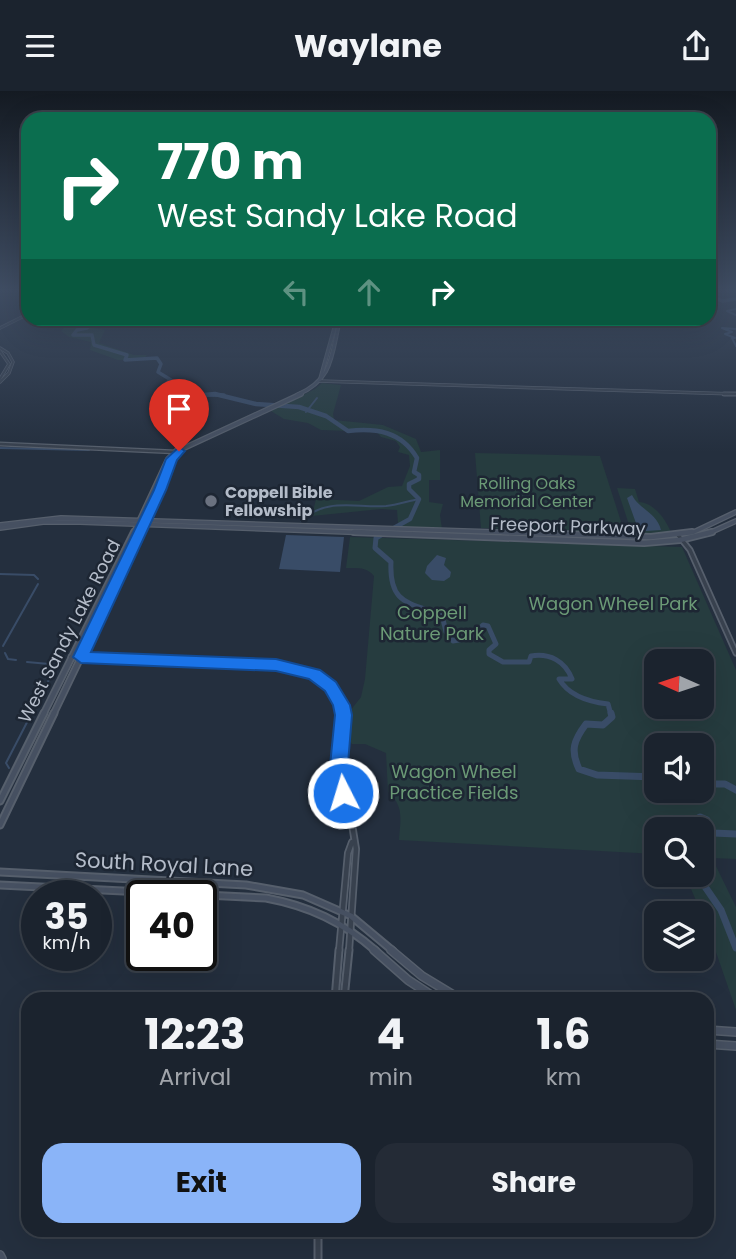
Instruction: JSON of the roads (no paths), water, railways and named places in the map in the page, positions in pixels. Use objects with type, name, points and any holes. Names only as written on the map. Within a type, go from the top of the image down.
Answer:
[{"type":"main road","points":[[176,451],[194,439],[312,388],[321,381],[332,343]]},
{"type":"main road","name":"West Sandy Lake Road","points":[[0,825],[121,574],[166,463],[176,451]]},
{"type":"main road","name":"Freeport Parkway","points":[[587,538],[678,535],[708,527],[736,512]]},
{"type":"main road","name":"Freeport Parkway","points":[[0,527],[81,520],[587,538],[645,543],[682,540],[713,533],[736,521]]},
{"type":"main road","name":"West Sandy Lake Road","points":[[0,801],[113,574],[142,523]]},
{"type":"main road","points":[[621,537],[629,532]]},
{"type":"main road","points":[[113,574],[121,574]]},
{"type":"main road","points":[[12,777],[23,777]]},
{"type":"main road","name":"South Royal Lane","points":[[0,872],[153,880]]},
{"type":"main road","name":"South Royal Lane","points":[[217,883],[290,891],[343,912],[422,976],[448,992]]},
{"type":"main road","name":"South Royal Lane","points":[[0,885],[126,891]]},
{"type":"main road","points":[[245,896],[247,885]]},
{"type":"main road","name":"South Royal Lane","points":[[217,895],[245,896],[305,907],[342,924],[425,992]]},
{"type":"main road","points":[[714,1030],[736,1032]]},
{"type":"main road","points":[[714,1044],[736,1046]]},
{"type":"street","points":[[0,350],[8,353],[13,362],[9,373],[0,380]]},
{"type":"street","points":[[321,381],[736,394]]},
{"type":"street","points":[[0,444],[176,451]]},
{"type":"street","points":[[678,535],[690,551],[736,653]]},
{"type":"street","points":[[71,657],[286,666],[305,670],[322,679],[338,696],[343,715],[338,781],[350,812],[356,852],[345,992]]},
{"type":"street","points":[[336,992],[348,852],[353,840]]},
{"type":"street","points":[[318,1259],[319,1237]]},
{"type":"water","points":[[632,495],[656,519],[661,530],[646,531],[637,526],[627,498]]},
{"type":"water","points":[[286,535],[344,537],[340,572],[279,569]]},
{"type":"water","points":[[437,555],[446,558],[444,565],[451,572],[450,577],[444,581],[432,580],[425,573],[427,566]]},
{"type":"waterway","points":[[94,343],[94,345],[127,355],[125,360],[157,358],[161,364],[158,372],[171,380],[164,385],[191,395]]},
{"type":"waterway","points":[[189,394],[204,395]]},
{"type":"waterway","points":[[196,395],[204,395]]},
{"type":"waterway","points":[[204,395],[219,395]]},
{"type":"waterway","points":[[204,395],[219,395]]},
{"type":"waterway","points":[[219,395],[224,395]]},
{"type":"waterway","points":[[219,395],[256,404],[299,407],[326,416],[348,431],[378,431],[403,442],[417,458],[414,472],[419,475],[419,479],[409,484],[409,489],[419,499],[410,519],[383,534]]},
{"type":"waterway","points":[[306,412],[317,398]]},
{"type":"waterway","points":[[0,448],[89,450]]},
{"type":"waterway","points":[[301,521],[320,509],[331,506],[386,506],[419,499]]},
{"type":"waterway","points":[[386,532],[376,538],[375,548],[391,562],[391,576],[397,594],[410,604],[442,615],[446,632],[453,641],[470,638],[483,625],[488,626],[496,644],[489,650],[489,654],[503,662],[529,662],[531,656],[538,655],[550,657],[561,663],[569,673],[572,679],[559,679],[568,690],[594,702],[608,704],[611,715]]},
{"type":"waterway","points":[[0,574],[34,575],[38,579]]},
{"type":"waterway","points":[[3,646],[38,584]]},
{"type":"waterway","points":[[5,653],[8,659],[16,660]]},
{"type":"waterway","points":[[9,768],[6,763],[54,670],[49,664],[27,662]]},
{"type":"waterway","points":[[611,713],[612,717],[603,725],[586,724],[579,735],[574,751],[579,769],[597,775],[644,777]]},
{"type":"waterway","points":[[714,784],[725,784],[736,790]]},
{"type":"waterway","points":[[714,833],[736,834]]},
{"type":"waterway","points":[[705,887],[721,910],[736,948]]},
{"type":"place","name":"Coppell Bible Fellowship","points":[[211,501]]},
{"type":"park label","name":"Rolling Oaks Memorial Center","points":[[527,492]]},
{"type":"park label","name":"Wagon Wheel Park","points":[[613,603]]},
{"type":"park label","name":"Coppell Nature Park","points":[[432,622]]},
{"type":"park label","name":"Wagon Wheel Practice Fields","points":[[454,782]]}]
